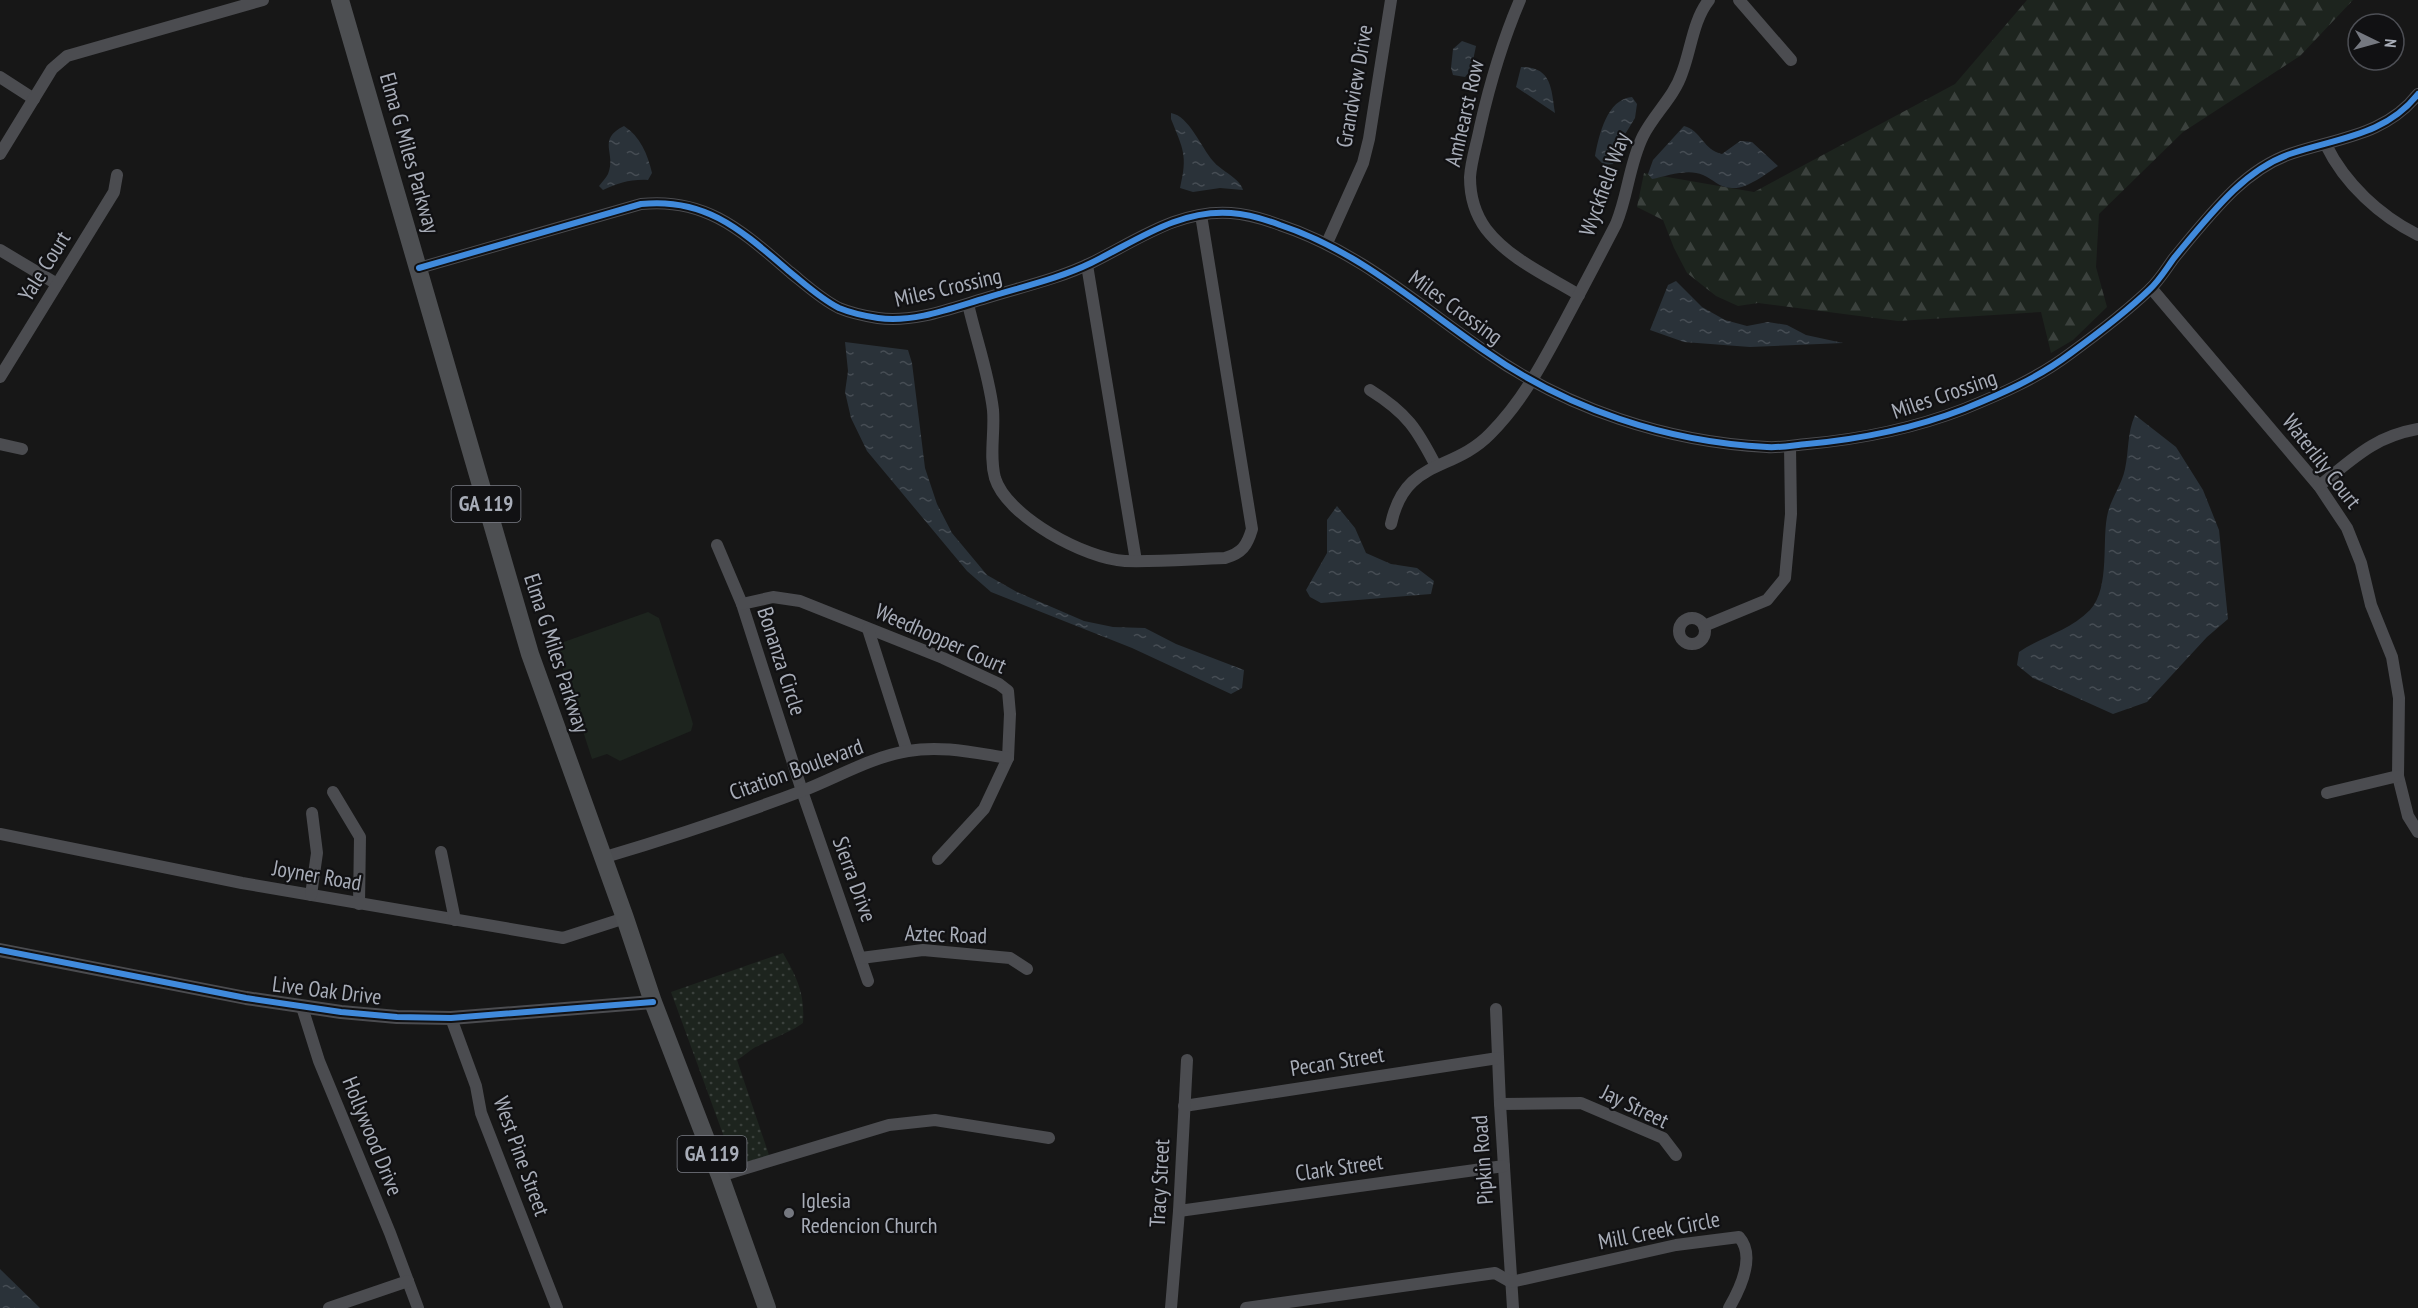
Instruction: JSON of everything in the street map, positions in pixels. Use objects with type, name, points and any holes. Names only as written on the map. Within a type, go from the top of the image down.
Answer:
[{"type":"main road","name":"Elma G Miles Parkway","points":[[340,0],[420,268],[506,575],[537,673],[653,1002],[720,1176],[767,1308]]},
{"type":"street","points":[[0,154],[52,69],[67,56],[263,0]]},
{"type":"street","name":"Grandview Drive","points":[[1327,243],[1363,163],[1369,139],[1390,0]]},
{"type":"street","name":"Amhearst Row","points":[[1520,0],[1504,39],[1489,88],[1470,175],[1472,197],[1477,214],[1494,238],[1518,258],[1579,295]]},
{"type":"street","name":"Wyckfield Way","points":[[1391,525],[1395,505],[1405,488],[1420,474],[1488,437],[1513,410],[1533,381],[1623,208],[1633,158],[1644,134],[1674,92],[1682,75],[1696,26],[1709,0]]},
{"type":"street","points":[[1739,0],[1791,60]]},
{"type":"street","points":[[0,77],[34,99]]},
{"type":"street","name":"Miles Crossing","points":[[420,268],[615,210],[641,204],[678,203],[705,210],[729,223],[822,298],[843,310],[893,319],[912,318],[968,304],[1064,274],[1087,265],[1173,221],[1229,212],[1249,215],[1285,226],[1327,243],[1397,286],[1487,354],[1533,381],[1592,410],[1640,426],[1700,438],[1770,447],[1790,446],[1857,440],[1925,424],[2013,389],[2067,356],[2151,288],[2208,216],[2236,188],[2267,164],[2291,153],[2344,141],[2386,123],[2412,102],[2418,94]]},
{"type":"street","points":[[2326,145],[2345,175],[2380,213],[2418,235]]},
{"type":"street","name":"Yale Court","points":[[0,377],[114,192],[117,175]]},
{"type":"street","points":[[968,304],[991,394],[992,461],[996,480],[1006,499],[1023,516],[1068,543],[1114,560],[1225,558],[1238,554],[1248,544],[1252,529],[1201,215]]},
{"type":"street","points":[[0,250],[57,284]]},
{"type":"street","points":[[1087,265],[1136,561]]},
{"type":"street","name":"Waterlily Court","points":[[2151,288],[2319,486],[2347,528],[2361,563],[2371,604],[2392,657],[2399,698],[2398,777],[2405,809],[2418,832]]},
{"type":"street","points":[[1370,390],[1402,413],[1418,432],[1436,466]]},
{"type":"street","points":[[2319,486],[2362,450],[2382,438],[2418,429]]},
{"type":"street","points":[[0,444],[22,448]]},
{"type":"street","points":[[1704,626],[1767,600],[1785,578],[1791,514],[1790,446]]},
{"type":"street","name":"Bonanza Circle","points":[[717,545],[742,604],[802,791]]},
{"type":"street","name":"Weedhopper Court","points":[[742,604],[773,597],[787,598],[943,658],[999,684],[1008,691],[1010,714],[1008,758],[984,809],[938,859]]},
{"type":"street","points":[[868,629],[908,751]]},
{"type":"street","name":"Citation Boulevard","points":[[602,858],[802,791],[889,756],[908,751],[936,748],[1008,758]]},
{"type":"street","points":[[2327,793],[2398,777]]},
{"type":"street","name":"Sierra Drive","points":[[802,791],[868,981]]},
{"type":"street","points":[[333,792],[360,837],[359,904]]},
{"type":"street","points":[[311,895],[317,853],[312,813]]},
{"type":"street","name":"Joyner Road","points":[[0,834],[359,904],[563,938],[625,918]]},
{"type":"street","points":[[441,852],[455,920]]},
{"type":"street","name":"Live Oak Drive","points":[[0,950],[246,998],[302,1007],[397,1017],[451,1018],[653,1002]]},
{"type":"street","name":"Aztec Road","points":[[861,958],[923,950],[1010,958],[1027,969]]},
{"type":"street","name":"Hollywood Drive","points":[[302,1007],[320,1061],[418,1308]]},
{"type":"street","name":"Pipkin Road","points":[[1496,1009],[1513,1308]]},
{"type":"street","name":"West Pine Street","points":[[451,1018],[476,1086],[481,1113],[557,1308]]},
{"type":"street","name":"Pecan Street","points":[[1184,1106],[1498,1058]]},
{"type":"street","name":"Tracy Street","points":[[1172,1308],[1187,1060]]},
{"type":"street","name":"Jay Street","points":[[1500,1104],[1581,1103],[1663,1138],[1676,1155]]},
{"type":"street","points":[[720,1176],[889,1125],[935,1120],[1049,1138]]},
{"type":"street","name":"Clark Street","points":[[1179,1211],[1504,1166]]},
{"type":"street","name":"Mill Creek Circle","points":[[1511,1282],[1676,1245],[1739,1237],[1744,1241],[1746,1266],[1739,1289],[1729,1308]]},
{"type":"street","points":[[1246,1308],[1495,1273],[1511,1282]]},
{"type":"street","points":[[329,1308],[408,1281]]},
{"type":"green space","points":[[2027,0],[2353,0],[2300,56],[2183,132],[2099,214],[2096,267],[2107,307],[2073,340],[2051,353],[2041,312],[1898,321],[1758,303],[1738,306],[1716,296],[1687,273],[1663,220],[1637,207],[1644,173],[1754,192],[1955,84]]},
{"type":"green space","points":[[648,612],[659,618],[693,724],[691,731],[620,761],[607,754],[592,759],[558,654],[558,644]]},
{"type":"green space","points":[[783,953],[799,986],[803,1003],[803,1023],[755,1047],[737,1060],[770,1158],[735,1167],[671,992]]},
{"type":"water","points":[[1462,41],[1476,46],[1471,70],[1465,77],[1453,75],[1451,68],[1453,49]]},
{"type":"water","points":[[1521,67],[1531,68],[1544,75],[1551,87],[1555,113],[1516,87]]},
{"type":"water","points":[[1632,97],[1637,104],[1635,118],[1624,136],[1613,164],[1604,165],[1595,156],[1606,119],[1616,104]]},
{"type":"water","points":[[1171,113],[1177,115],[1189,126],[1216,165],[1238,182],[1243,190],[1220,188],[1193,192],[1180,188],[1184,160]]},
{"type":"water","points":[[624,126],[635,135],[642,146],[652,173],[648,180],[625,182],[603,190],[599,186],[607,176],[610,166],[609,142],[611,136]]},
{"type":"water","points":[[1684,126],[1690,128],[1710,148],[1722,154],[1740,141],[1752,142],[1778,166],[1738,188],[1723,187],[1703,175],[1691,172],[1652,179],[1648,174],[1653,160]]},
{"type":"water","points":[[1676,281],[1702,307],[1725,320],[1747,326],[1768,322],[1787,325],[1806,335],[1843,343],[1750,347],[1684,342],[1650,330],[1668,285]]},
{"type":"water","points":[[845,342],[908,350],[912,363],[925,468],[937,504],[952,533],[987,575],[1017,592],[1084,621],[1113,627],[1145,628],[1176,644],[1244,670],[1242,688],[1231,694],[1132,648],[991,592],[967,571],[867,451],[851,418],[845,392],[848,371]]},
{"type":"water","points":[[2135,415],[2176,447],[2203,490],[2219,530],[2228,619],[2207,637],[2147,702],[2113,714],[2033,678],[2017,665],[2019,652],[2082,617],[2097,600],[2103,576],[2108,512],[2124,475]]},
{"type":"water","points":[[1337,506],[1355,528],[1366,553],[1391,564],[1417,568],[1434,581],[1431,594],[1321,603],[1310,597],[1306,590],[1327,553],[1327,520]]},
{"type":"water","points":[[0,1269],[40,1308],[0,1308]]},
{"type":"cycle path","points":[[419,268],[641,204],[664,203],[686,206],[723,220],[740,231],[820,296],[839,308],[858,314],[892,319],[919,317],[1066,274],[1176,221],[1212,213],[1237,214],[1274,223],[1336,249],[1387,280],[1517,372],[1584,406],[1655,430],[1692,438],[1730,444],[1782,447],[1848,439],[1906,428],[1964,409],[2032,378],[2081,346],[2140,298],[2156,283],[2218,206],[2254,173],[2285,156],[2376,127],[2405,108],[2418,94]]},
{"type":"cycle path","points":[[0,950],[246,998],[341,1012],[397,1017],[451,1018],[653,1002]]},
{"type":"place","name":"Iglesia Redencion Church","points":[[789,1213]]}]
